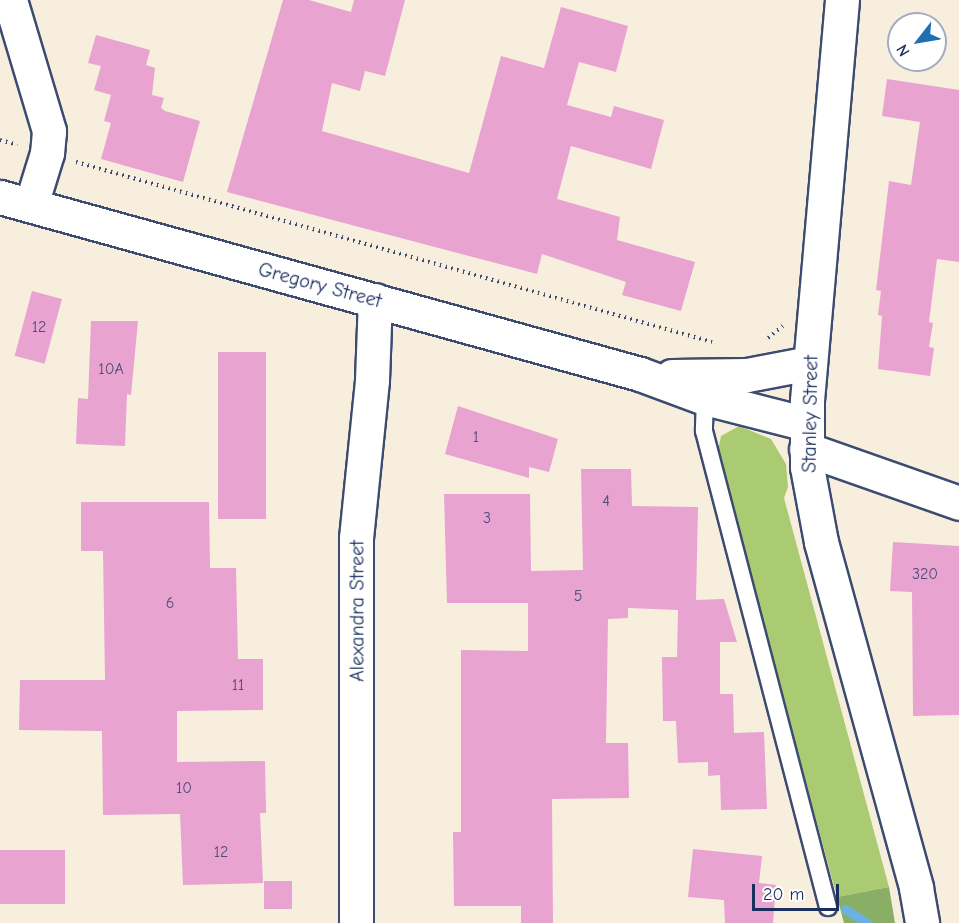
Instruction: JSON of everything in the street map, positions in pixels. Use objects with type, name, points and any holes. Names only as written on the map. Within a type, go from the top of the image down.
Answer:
[{"type":"street","points":[[10,0],[45,111],[46,153],[15,201]]},
{"type":"street","name":"Stanley Street","points":[[842,0],[810,363],[806,436],[809,491],[922,923]]},
{"type":"street","name":"Gregory Street","points":[[15,201],[640,374],[806,436],[959,503]]},
{"type":"street","name":"Alexandra Street","points":[[356,923],[356,538],[372,380],[375,300]]},
{"type":"street","name":"Gregory Street","points":[[640,374],[738,376],[810,363]]},
{"type":"lane","points":[[705,398],[704,431],[828,907]]},
{"type":"path","points":[[0,140],[719,344]]},
{"type":"path","points":[[761,342],[770,337]]},
{"type":"green space","points":[[739,426],[771,439],[786,464],[788,487],[784,498],[889,887],[837,897],[717,455],[721,436]]},
{"type":"green space","points":[[889,887],[895,923],[844,923],[837,897]]},
{"type":"building","points":[[283,0],[309,0],[351,12],[354,0],[405,0],[385,76],[365,71],[360,91],[332,83],[322,131],[469,173],[501,56],[544,68],[561,7],[628,26],[616,72],[579,62],[567,105],[611,117],[614,106],[664,120],[651,169],[571,146],[557,199],[620,217],[617,240],[695,262],[681,311],[622,295],[626,282],[542,254],[537,274],[227,192]]},
{"type":"building","points":[[96,35],[150,50],[146,65],[155,68],[152,95],[164,98],[161,108],[200,121],[183,182],[101,159],[111,123],[104,121],[111,95],[94,90],[101,66],[88,63]]},
{"type":"building","points":[[887,79],[959,90],[959,262],[937,259],[929,322],[933,323],[929,347],[934,348],[930,376],[878,369],[882,316],[878,315],[881,291],[876,290],[889,181],[911,185],[920,122],[882,116]]},
{"type":"building","points":[[32,291],[62,299],[45,364],[15,356]]},
{"type":"building","points":[[91,321],[138,321],[131,395],[127,394],[125,446],[76,444],[78,398],[88,399]]},
{"type":"building","points":[[218,352],[266,352],[266,519],[218,519]]},
{"type":"building","points":[[458,406],[558,439],[549,472],[529,467],[529,478],[445,454]]},
{"type":"building","points":[[581,469],[631,469],[632,506],[698,507],[696,600],[724,599],[737,642],[720,642],[720,694],[733,694],[734,733],[764,732],[767,809],[721,810],[720,775],[708,776],[708,762],[678,763],[676,721],[663,721],[662,657],[677,657],[678,610],[628,608],[628,618],[608,619],[606,743],[628,743],[629,798],[552,799],[553,923],[521,923],[521,906],[454,906],[453,832],[461,832],[461,650],[528,651],[528,603],[447,603],[444,494],[530,494],[531,571],[583,570]]},
{"type":"building","points":[[81,502],[209,502],[210,568],[236,568],[238,659],[263,659],[263,710],[177,711],[177,762],[265,761],[266,813],[260,813],[263,883],[183,885],[180,814],[103,815],[102,731],[19,730],[20,680],[105,680],[103,551],[81,551]]},
{"type":"building","points":[[893,542],[959,546],[959,715],[913,716],[912,592],[890,591]]},
{"type":"building","points":[[693,849],[762,856],[759,883],[776,885],[773,923],[725,923],[724,900],[688,897]]},
{"type":"building","points":[[0,850],[65,850],[65,904],[0,904]]},
{"type":"building","points":[[264,881],[292,881],[292,909],[264,909]]},
{"type":"waterway","points":[[845,909],[867,923]]}]
